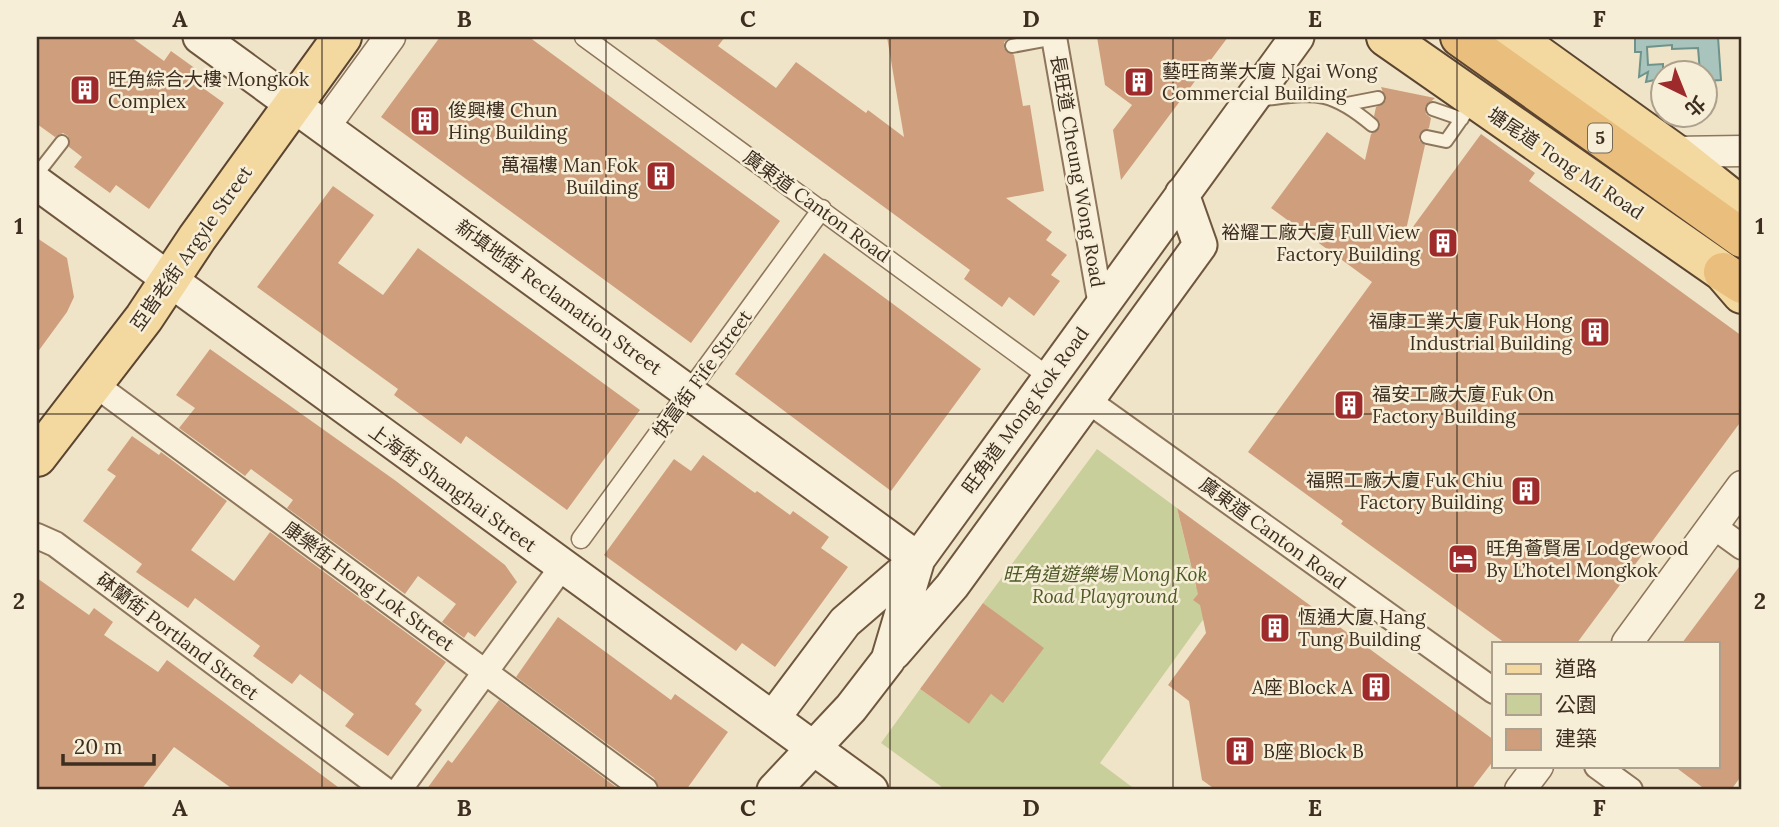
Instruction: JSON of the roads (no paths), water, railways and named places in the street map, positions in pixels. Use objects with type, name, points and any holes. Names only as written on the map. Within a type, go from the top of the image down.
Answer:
[{"type":"highway","name":"5","points":[[1460,37],[1742,238]]},
{"type":"main road","name":"新填地街 Reclamation Street","points":[[200,37],[918,559]]},
{"type":"main road","name":"亞皆老街 Argyle Street","points":[[37,457],[169,281],[342,37]]},
{"type":"main road","name":"旺角道 Mong Kok Road","points":[[774,790],[851,708],[888,660],[918,559],[1297,37]]},
{"type":"main road","name":"塘尾道 Tong Mi Road","points":[[1386,37],[1468,110],[1736,283]]},
{"type":"main road","points":[[1513,37],[1673,152],[1742,207]]},
{"type":"main road","name":"上海街 Shanghai Street","points":[[37,183],[871,790]]},
{"type":"main road","points":[[888,660],[952,586],[1200,245],[1182,194]]},
{"type":"main road","points":[[773,718],[845,622],[918,559]]},
{"type":"street","points":[[325,126],[390,37]]},
{"type":"street","name":"廣東道 Canton Road","points":[[584,37],[1049,377]]},
{"type":"street","name":"長旺道 Cheung Wong Road","points":[[1054,37],[1101,306]]},
{"type":"street","points":[[1673,152],[1742,151]]},
{"type":"street","name":"快富街 Fife Street","points":[[581,539],[822,209]]},
{"type":"street","name":"康樂街 Hong Lok Street","points":[[93,383],[645,790]]},
{"type":"street","name":"廣東道 Canton Road","points":[[1087,400],[1492,690]]},
{"type":"street","points":[[1628,642],[1742,486]]},
{"type":"street","points":[[1713,526],[1742,547]]},
{"type":"street","name":"砵蘭街 Portland Street","points":[[37,536],[55,544],[385,790]]},
{"type":"street","points":[[399,790],[562,566]]},
{"type":"street","points":[[1520,790],[1536,768]]},
{"type":"street","points":[[1600,768],[1630,790]]},
{"type":"lane","points":[[1012,46],[1054,37]]},
{"type":"lane","points":[[1250,101],[1314,94],[1347,104],[1373,125]]},
{"type":"lane","points":[[1347,104],[1378,98]]},
{"type":"lane","points":[[1433,109],[1468,110]]},
{"type":"lane","points":[[1427,137],[1446,141],[1468,110]]},
{"type":"lane","points":[[37,174],[62,142]]},
{"type":"water","points":[[1635,37],[1718,37],[1720,60],[1699,60],[1698,48],[1672,49],[1672,45],[1647,47],[1650,81],[1646,82],[1648,72],[1639,77],[1641,52],[1635,52]]},
{"type":"place","name":"藝旺商業大廈 Ngai Wong Commercial Building","points":[[1139,82]]},
{"type":"place","name":"旺角綜合大樓 Mongkok Complex","points":[[85,90]]},
{"type":"place","name":"俊興樓 Chun Hing Building","points":[[425,121]]},
{"type":"place","name":"萬福樓 Man Fok Building","points":[[661,176]]},
{"type":"place","name":"裕耀工廠大廈 Full View Factory Building","points":[[1443,243]]},
{"type":"place","name":"福康工業大廈 Fuk Hong Industrial Building","points":[[1595,332]]},
{"type":"place","name":"福安工廠大廈 Fuk On Factory Building","points":[[1349,405]]},
{"type":"place","name":"福照工廠大廈 Fuk Chiu Factory Building","points":[[1526,491]]},
{"type":"place","name":"旺角薈賢居 Lodgewood By L’hotel Mongkok","points":[[1463,559]]},
{"type":"place","name":"恆通大廈 Hang Tung Building","points":[[1275,628]]},
{"type":"place","name":"A座 Block A","points":[[1376,687]]},
{"type":"place","name":"B座 Block B","points":[[1240,751]]},
{"type":"park label","name":"旺角道遊樂場 Mong Kok Road Playground","points":[[1105,585]]}]
